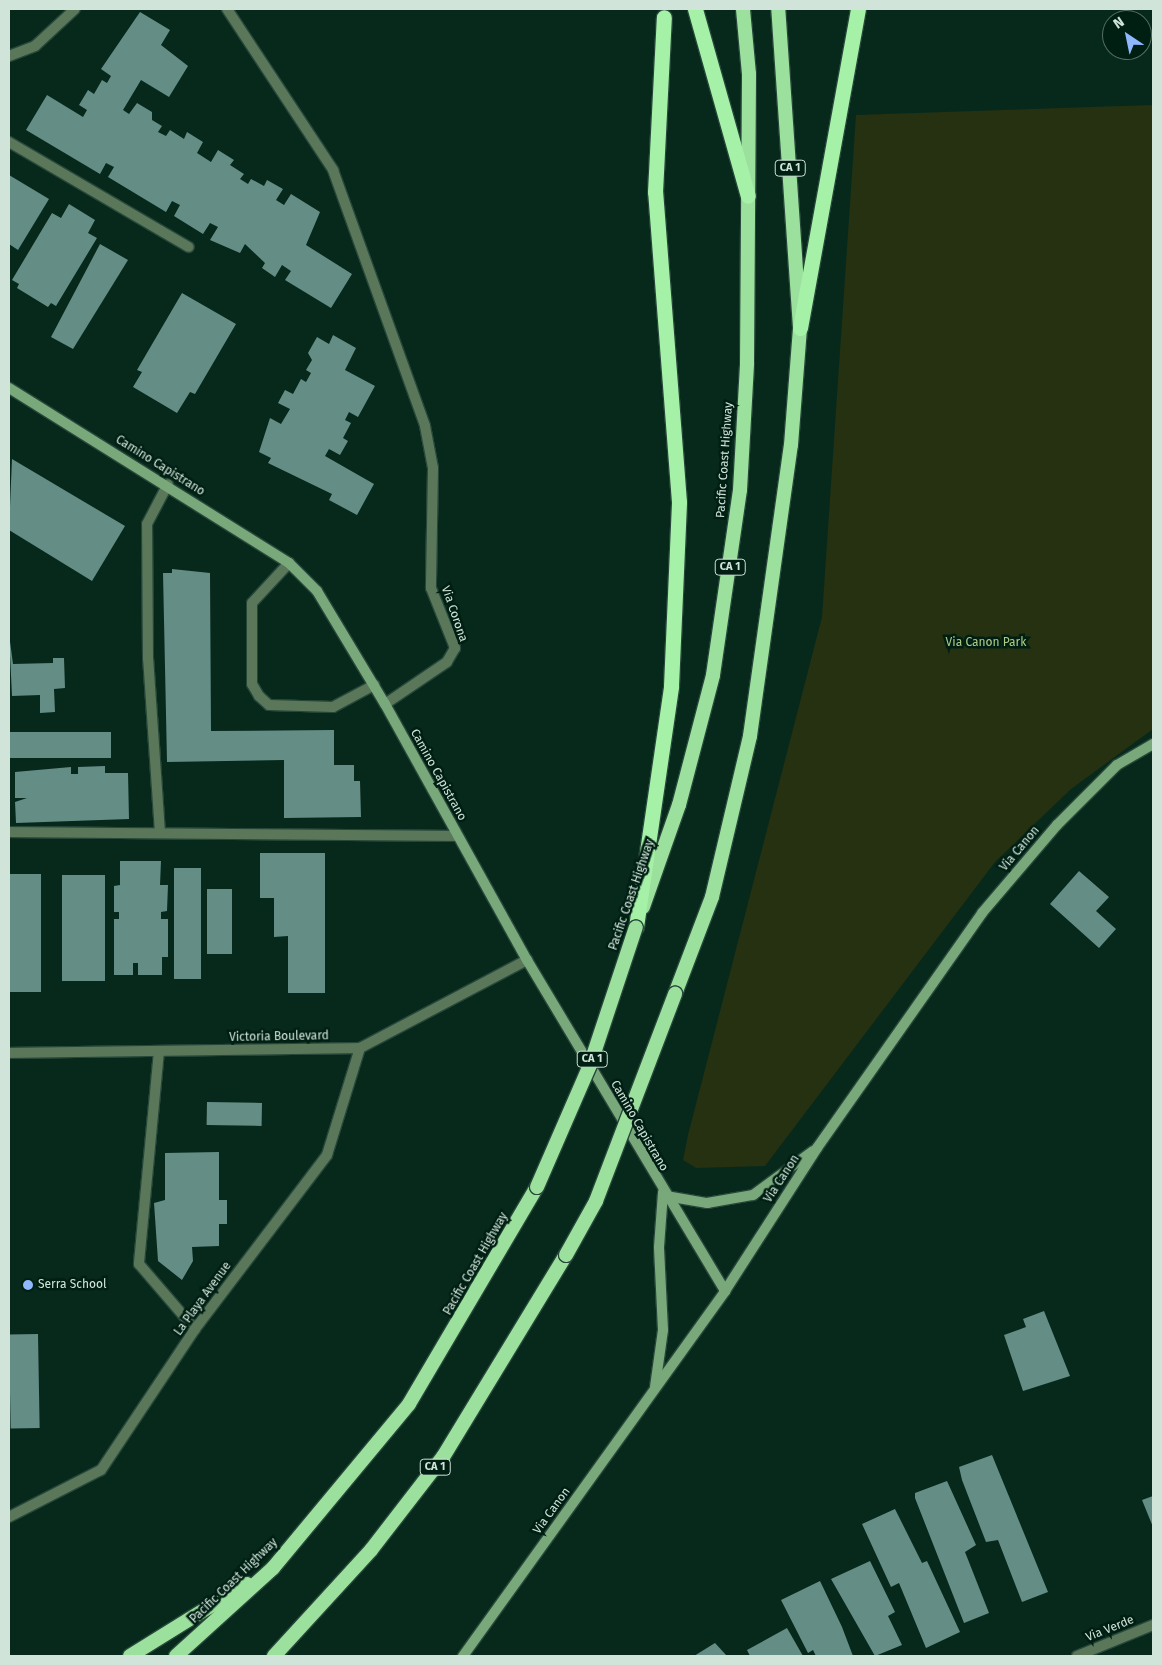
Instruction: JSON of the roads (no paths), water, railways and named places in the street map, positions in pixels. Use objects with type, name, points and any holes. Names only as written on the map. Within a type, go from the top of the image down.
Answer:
[{"type":"highway","points":[[696,9],[748,196]]},
{"type":"highway","name":"Pacific Coast Highway","points":[[176,1656],[272,1568],[409,1404],[475,1299],[537,1187],[590,1065],[679,805],[713,676],[732,552],[740,490],[747,363],[749,74],[743,9]]},
{"type":"highway","name":"CA 1","points":[[274,1656],[371,1550],[443,1457],[566,1255],[596,1201],[712,897],[763,672],[790,455],[800,328],[778,9]]},
{"type":"highway","points":[[800,328],[858,9]]},
{"type":"highway","points":[[636,927],[671,686],[679,502],[655,192],[664,17]]},
{"type":"highway","points":[[130,1656],[272,1568]]},
{"type":"main road","name":"Camino Capistrano","points":[[9,388],[168,484],[289,563],[317,591],[385,704],[527,960],[664,1194],[725,1291]]},
{"type":"main road","name":"Via Canon","points":[[463,1656],[725,1291],[818,1148],[982,913],[1057,825],[1110,772],[1153,744]]},
{"type":"main road","points":[[655,1388],[663,1330],[659,1247],[664,1194],[707,1203],[753,1195],[818,1148]]},
{"type":"street","points":[[9,56],[35,46],[75,9]]},
{"type":"street","name":"Via Corona","points":[[227,9],[333,170],[414,385],[433,468],[431,588],[455,648],[447,662],[385,704]]},
{"type":"street","points":[[9,142],[189,247]]},
{"type":"street","points":[[160,834],[148,659],[147,524],[168,484]]},
{"type":"street","points":[[289,563],[252,603],[252,684],[259,696],[269,705],[333,707],[374,685]]},
{"type":"street","points":[[9,832],[457,836]]},
{"type":"street","name":"Victoria Boulevard","points":[[9,1052],[360,1048],[527,960]]},
{"type":"street","name":"La Playa Avenue","points":[[9,1517],[101,1470],[195,1329],[327,1155],[360,1048]]},
{"type":"street","points":[[158,1051],[140,1264],[195,1329]]},
{"type":"street","name":"Via Verde","points":[[1077,1656],[1153,1625]]},
{"type":"place","name":"Serra School","points":[[28,1285]]},
{"type":"park label","name":"Via Canon Park","points":[[986,643]]}]
